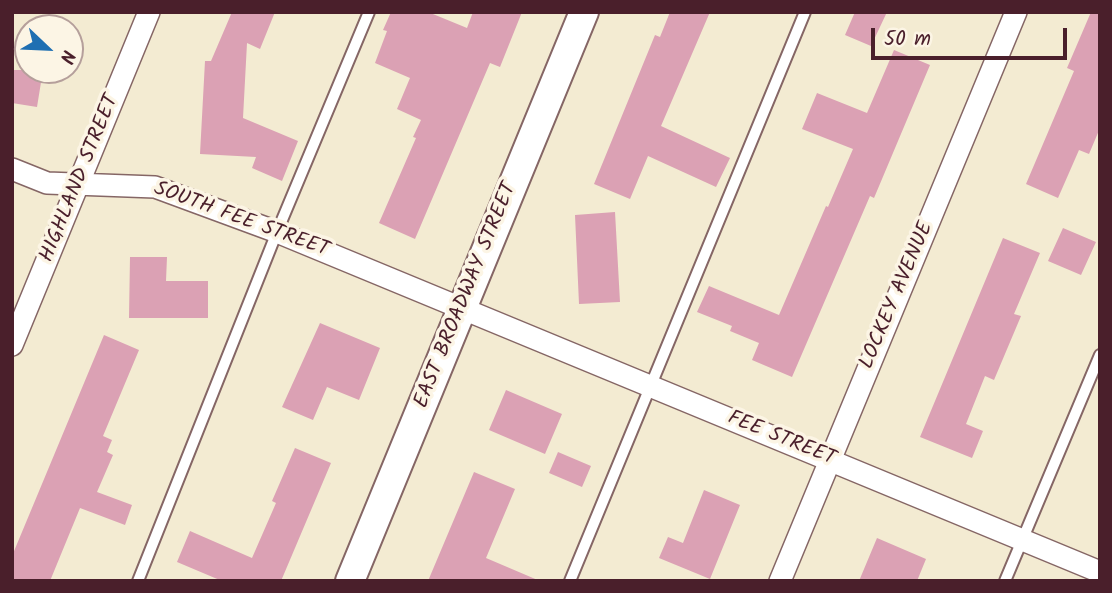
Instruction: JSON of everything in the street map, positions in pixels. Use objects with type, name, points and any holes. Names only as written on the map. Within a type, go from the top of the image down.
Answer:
[{"type":"street","name":"HIGHLAND STREET","points":[[12,345],[149,12]]},
{"type":"street","name":"EAST BROADWAY STREET","points":[[350,581],[584,12]]},
{"type":"street","name":"LOCKEY AVENUE","points":[[780,581],[1016,12]]},
{"type":"street","name":"SOUTH FEE STREET","points":[[12,169],[47,183],[79,182],[155,187],[277,232],[462,308]]},
{"type":"street","name":"FEE STREET","points":[[462,308],[1100,572]]},
{"type":"lane","points":[[138,581],[277,232],[369,12]]},
{"type":"lane","points":[[570,581],[805,12]]},
{"type":"lane","points":[[1005,581],[1100,355]]},
{"type":"building","points":[[232,12],[275,12],[260,49],[247,43],[243,118],[298,141],[282,181],[252,168],[256,157],[200,154],[205,61],[211,61]]},
{"type":"building","points":[[391,12],[428,12],[467,28],[473,12],[522,12],[500,67],[490,63],[415,239],[379,223],[416,138],[413,137],[421,120],[397,109],[410,78],[375,63],[387,31],[383,30]]},
{"type":"building","points":[[670,12],[710,12],[661,126],[730,158],[716,187],[648,156],[630,199],[594,184],[655,35],[660,37]]},
{"type":"building","points":[[855,12],[887,12],[871,46],[845,35]]},
{"type":"building","points":[[1091,12],[1100,12],[1100,128],[1089,154],[1079,150],[1058,198],[1026,184],[1074,71],[1067,68]]},
{"type":"building","points":[[894,50],[930,65],[874,198],[870,196],[792,377],[752,360],[759,343],[730,331],[732,326],[697,312],[709,286],[779,315],[853,149],[802,129],[817,93],[867,113]]},
{"type":"building","points":[[12,70],[14,84],[41,84],[37,107],[12,103]]},
{"type":"building","points":[[615,212],[620,302],[579,304],[575,215]]},
{"type":"building","points":[[1063,228],[1096,242],[1081,275],[1048,261]]},
{"type":"building","points":[[1003,238],[1040,253],[1014,314],[1021,316],[994,380],[985,376],[966,424],[983,431],[972,458],[920,437]]},
{"type":"building","points":[[130,257],[167,257],[166,281],[208,281],[208,318],[129,318]]},
{"type":"building","points":[[320,323],[380,348],[359,400],[327,387],[313,420],[282,407]]},
{"type":"building","points":[[104,335],[139,350],[103,436],[112,440],[107,452],[113,455],[97,492],[132,505],[125,525],[80,508],[50,581],[12,581],[12,556]]},
{"type":"building","points":[[506,390],[562,414],[545,454],[489,430]]},
{"type":"building","points":[[295,448],[331,463],[281,581],[222,581],[177,562],[190,531],[252,558],[276,503],[272,501]]},
{"type":"building","points":[[558,452],[591,466],[582,487],[549,473]]},
{"type":"building","points":[[474,472],[515,489],[486,558],[540,581],[428,581]]},
{"type":"building","points":[[704,490],[740,505],[710,579],[659,558],[668,537],[683,543]]},
{"type":"building","points":[[877,538],[926,559],[917,581],[859,581]]}]
